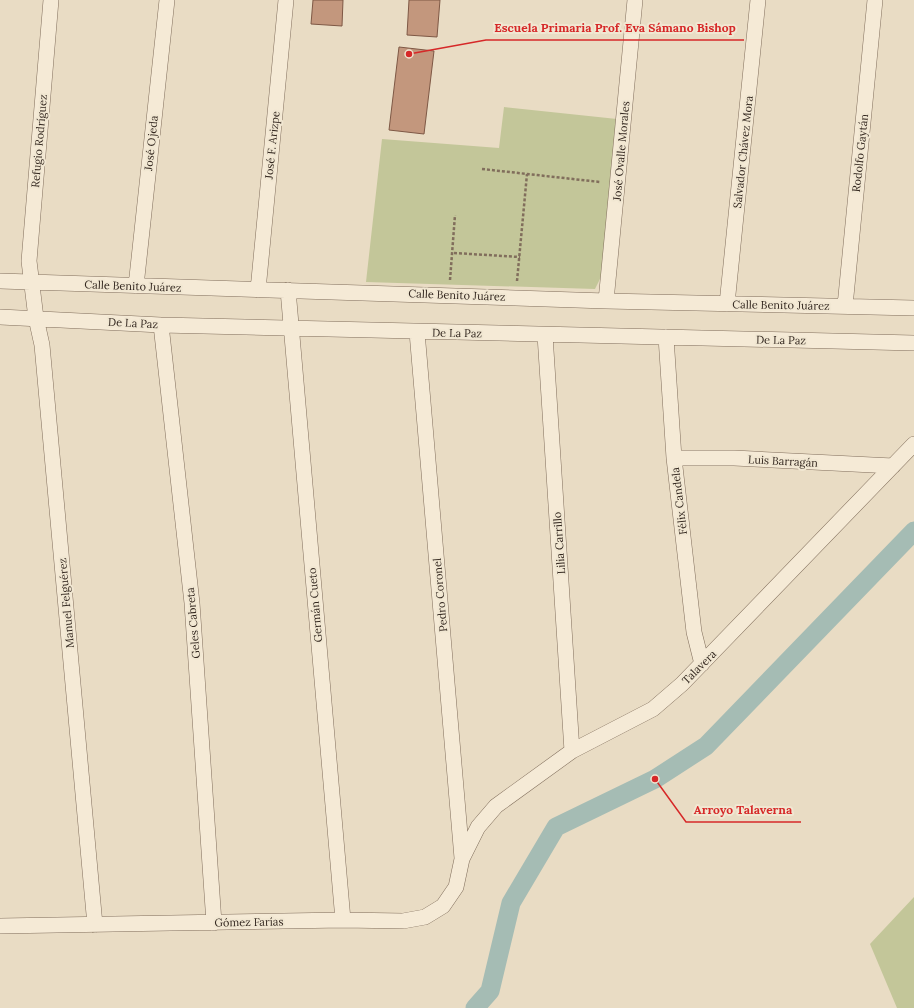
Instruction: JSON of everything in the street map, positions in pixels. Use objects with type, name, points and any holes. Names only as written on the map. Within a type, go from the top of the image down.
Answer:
[{"type":"street","name":"Refugio Rodríguez","points":[[32,282],[29,261],[52,0]]},
{"type":"street","name":"José Ojeda","points":[[136,286],[167,0]]},
{"type":"street","name":"José F. Arizpe","points":[[258,290],[286,0]]},
{"type":"street","name":"José Ovalle Morales","points":[[606,301],[635,0]]},
{"type":"street","name":"Salvador Chávez Mora","points":[[727,304],[758,0]]},
{"type":"street","name":"Rodolfo Gaytán","points":[[845,306],[875,0]]},
{"type":"street","name":"Calle Benito Juárez","points":[[0,281],[606,301],[914,308]]},
{"type":"street","name":"Manuel Felguérez","points":[[32,282],[42,353],[95,925]]},
{"type":"street","name":"Germán Cueto","points":[[288,290],[290,328],[344,920]]},
{"type":"street","name":"De La Paz","points":[[0,317],[161,325],[914,343]]},
{"type":"street","name":"Geles Cabreta","points":[[161,325],[192,603],[214,923]]},
{"type":"street","name":"Pedro Coronel","points":[[417,332],[462,858]]},
{"type":"street","name":"Lilia Carrillo","points":[[545,335],[572,751]]},
{"type":"street","name":"Félix Candela","points":[[666,337],[674,458],[694,632],[702,664]]},
{"type":"street","name":"Talavera","points":[[462,858],[478,827],[496,806],[572,751],[653,709],[682,684],[914,444]]},
{"type":"street","name":"Luis Barragán","points":[[674,458],[734,458],[893,466]]},
{"type":"street","name":"Gómez Farías","points":[[0,926],[344,920],[403,921],[425,917],[442,906],[456,887],[462,858]]},
{"type":"path","points":[[482,169],[603,182]]},
{"type":"path","points":[[517,287],[527,174]]},
{"type":"path","points":[[450,284],[455,215]]},
{"type":"path","points":[[454,253],[520,257]]},
{"type":"green space","points":[[504,107],[617,119],[603,273],[595,289],[366,282],[382,139],[499,148]]},
{"type":"green space","points":[[914,897],[914,1008],[897,1008],[870,944]]},
{"type":"building","points":[[313,0],[343,0],[342,26],[311,24]]},
{"type":"building","points":[[409,0],[440,0],[437,37],[407,35]]},
{"type":"building","points":[[399,47],[434,51],[424,134],[389,130]]},
{"type":"waterway","points":[[475,1008],[490,991],[511,903],[556,827],[655,779],[706,746],[914,531]]},
{"type":"place","name":"Escuela Primaria Prof. Eva Sámano Bishop","points":[[409,54]]},
{"type":"place","name":"Arroyo Talaverna","points":[[655,779]]}]
